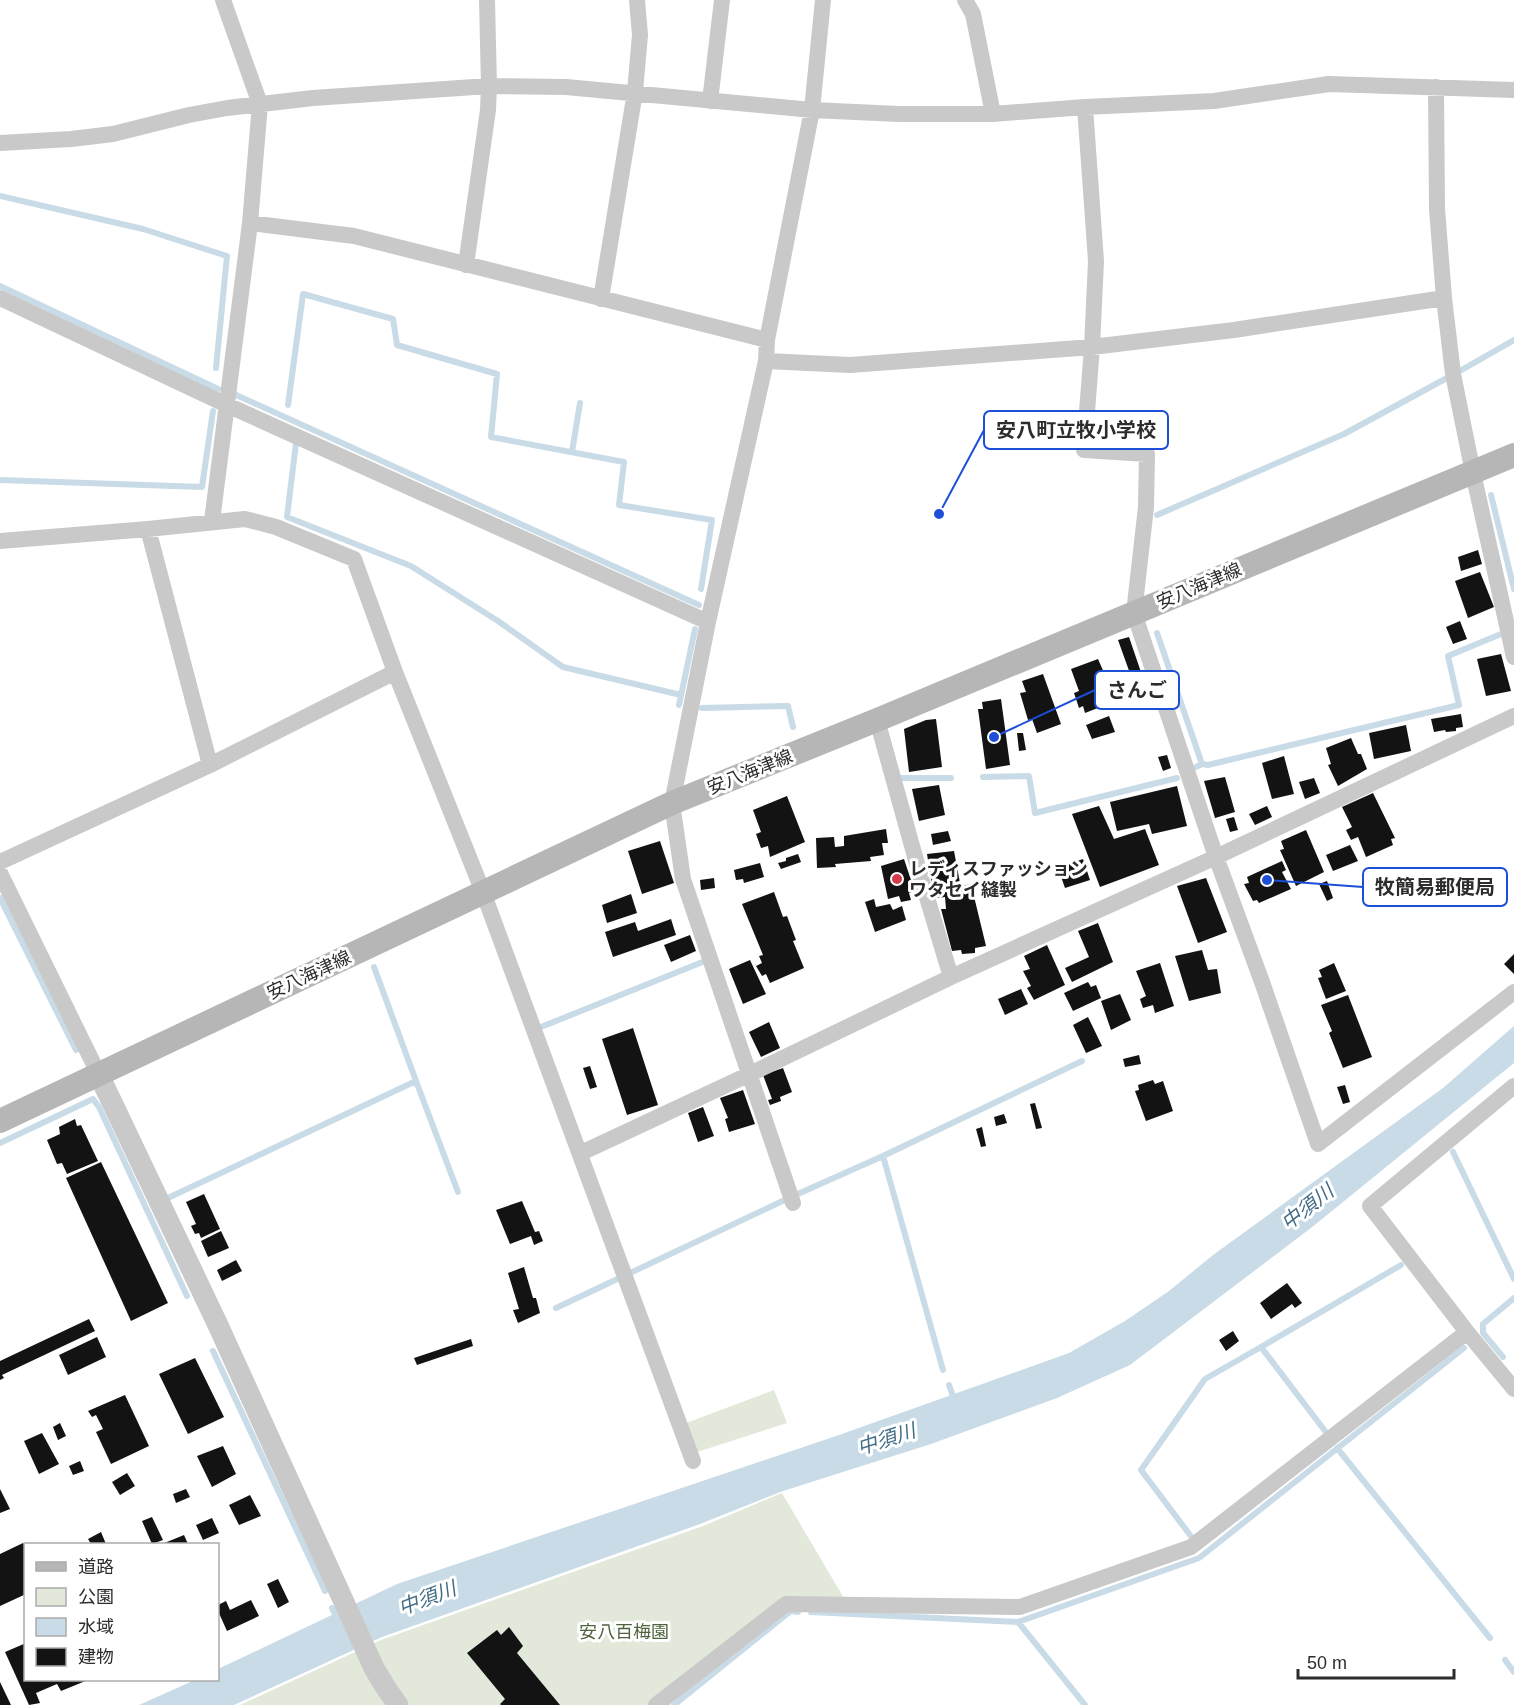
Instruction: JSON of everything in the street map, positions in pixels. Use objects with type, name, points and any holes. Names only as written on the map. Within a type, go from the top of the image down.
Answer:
[{"type":"main road","name":"安八海津線","points":[[0,1121],[672,803],[1514,455]]},
{"type":"street","points":[[212,521],[250,223],[260,104],[223,0]]},
{"type":"street","points":[[466,265],[488,110],[487,0]]},
{"type":"street","points":[[601,299],[635,92],[640,35],[637,0]]},
{"type":"street","points":[[710,101],[722,0]]},
{"type":"street","points":[[793,1203],[683,879],[672,803],[708,622],[766,361],[767,340],[812,110],[823,0]]},
{"type":"street","points":[[965,0],[974,14],[993,114]]},
{"type":"street","points":[[0,143],[113,134],[189,115],[260,104],[313,98],[489,86],[566,87],[812,110],[899,114],[993,114],[1214,101],[1329,84],[1514,90]]},
{"type":"street","points":[[1436,87],[1437,209],[1453,374],[1514,657]]},
{"type":"street","points":[[1085,107],[1096,261],[1084,450],[1147,454],[1146,507],[1134,614],[1215,857],[1262,982],[1318,1144],[1514,992]]},
{"type":"street","points":[[250,223],[354,236],[767,340]]},
{"type":"street","points":[[0,298],[227,405],[708,622]]},
{"type":"street","points":[[766,361],[850,365],[1092,347],[1234,330],[1444,298]]},
{"type":"street","points":[[0,541],[245,519],[276,527],[354,559],[395,672],[483,892],[693,1461]]},
{"type":"street","points":[[148,529],[210,765]]},
{"type":"street","points":[[0,862],[210,765],[395,672]]},
{"type":"street","points":[[581,1153],[951,977],[1215,857],[1514,716]]},
{"type":"street","points":[[877,720],[951,977]]},
{"type":"street","points":[[0,873],[217,1323],[343,1601],[386,1688],[398,1705]]},
{"type":"street","points":[[1514,1086],[1370,1206],[1467,1332],[1507,1368],[1514,1389]]},
{"type":"street","points":[[656,1705],[786,1604],[1020,1607],[1191,1547],[1467,1332]]},
{"type":"green space","points":[[774,1390],[787,1423],[697,1452],[686,1423]]},
{"type":"green space","name":"安八百梅園","points":[[782,1493],[845,1600],[784,1599],[647,1705],[240,1705],[381,1640],[703,1526]]},
{"type":"water","name":"中須川","points":[[1514,1026],[1514,1063],[1311,1228],[1130,1365],[1057,1398],[931,1444],[783,1491],[700,1524],[382,1637],[234,1705],[139,1705],[193,1681],[219,1681],[219,1669],[397,1584],[839,1435],[1069,1353],[1125,1321],[1169,1291],[1213,1255],[1443,1088]]},
{"type":"building","points":[[1478,550],[1482,564],[1461,571],[1458,557]]},
{"type":"building","points":[[1480,572],[1494,607],[1468,618],[1455,581]]},
{"type":"building","points":[[1460,621],[1467,639],[1453,644],[1446,627]]},
{"type":"building","points":[[1129,637],[1142,675],[1132,679],[1118,640]]},
{"type":"building","points":[[1501,654],[1511,691],[1486,696],[1477,659]]},
{"type":"building","points":[[1098,659],[1109,684],[1119,679],[1126,697],[1085,713],[1083,706],[1079,708],[1074,693],[1079,691],[1071,669]]},
{"type":"building","points":[[1043,674],[1061,724],[1037,733],[1032,719],[1028,720],[1020,693],[1026,692],[1022,681]]},
{"type":"building","points":[[1001,699],[1010,765],[986,769],[978,709],[983,709],[982,702]]},
{"type":"building","points":[[1461,714],[1463,727],[1456,728],[1456,731],[1434,732],[1431,719]]},
{"type":"building","points":[[1109,716],[1115,732],[1092,739],[1086,725]]},
{"type":"building","points":[[936,719],[942,767],[909,772],[904,729],[926,720]]},
{"type":"building","points":[[1406,725],[1411,751],[1374,759],[1369,733]]},
{"type":"building","points":[[1017,733],[1023,733],[1026,750],[1019,751]]},
{"type":"building","points":[[1351,738],[1367,769],[1338,786],[1328,765],[1331,764],[1326,748]]},
{"type":"building","points":[[1167,755],[1171,768],[1163,771],[1158,757]]},
{"type":"building","points":[[1284,756],[1294,794],[1272,799],[1262,763]]},
{"type":"building","points":[[1225,777],[1235,812],[1215,818],[1204,781]]},
{"type":"building","points":[[1314,778],[1320,793],[1305,799],[1299,782]]},
{"type":"building","points":[[939,785],[945,815],[919,821],[912,789]]},
{"type":"building","points":[[1177,786],[1187,826],[1152,834],[1149,824],[1117,831],[1110,802]]},
{"type":"building","points":[[1373,793],[1395,838],[1391,839],[1393,845],[1366,857],[1358,837],[1351,840],[1346,830],[1352,827],[1342,807]]},
{"type":"building","points":[[787,796],[805,842],[770,857],[768,846],[761,848],[756,834],[761,832],[753,810]]},
{"type":"building","points":[[1099,806],[1114,839],[1145,829],[1159,865],[1100,887],[1072,814]]},
{"type":"building","points":[[1267,806],[1272,817],[1255,825],[1249,814]]},
{"type":"building","points":[[1234,817],[1238,830],[1230,832],[1226,819]]},
{"type":"building","points":[[886,829],[888,843],[882,843],[884,855],[870,857],[871,861],[817,868],[816,838],[834,837],[835,847],[844,846],[844,836]]},
{"type":"building","points":[[1306,830],[1324,872],[1296,886],[1280,850],[1284,849],[1281,841]]},
{"type":"building","points":[[948,831],[951,841],[933,845],[931,834]]},
{"type":"building","points":[[660,841],[674,883],[642,894],[628,851]]},
{"type":"building","points":[[1350,845],[1358,861],[1333,871],[1326,855]]},
{"type":"building","points":[[954,851],[960,883],[943,887],[942,882],[932,885],[927,854]]},
{"type":"building","points":[[798,854],[801,862],[781,869],[778,863]]},
{"type":"building","name":"レディスファッション ワタセイ縫製","points":[[904,859],[915,892],[909,893],[911,900],[901,902],[899,896],[888,899],[881,866]]},
{"type":"building","points":[[1083,859],[1090,880],[1065,888],[1058,868]]},
{"type":"building","points":[[1282,861],[1286,870],[1282,872],[1291,889],[1259,903],[1257,900],[1253,901],[1244,884],[1249,883],[1247,877]]},
{"type":"building","points":[[760,863],[764,877],[744,883],[743,879],[736,880],[734,870]]},
{"type":"building","points":[[714,878],[715,888],[701,890],[700,880]]},
{"type":"building","points":[[1206,878],[1227,932],[1198,943],[1177,886]]},
{"type":"building","points":[[1327,881],[1333,898],[1327,901],[1319,884]]},
{"type":"building","points":[[971,884],[986,946],[975,948],[975,953],[962,954],[961,950],[952,951],[941,909],[946,909],[945,897],[938,898],[937,891]]},
{"type":"building","points":[[774,892],[783,917],[787,916],[796,940],[793,941],[804,968],[770,983],[766,974],[762,976],[756,966],[762,963],[759,956],[763,955],[742,904]]},
{"type":"building","points":[[631,894],[637,913],[607,923],[602,905]]},
{"type":"building","points":[[874,899],[876,907],[890,904],[893,910],[902,906],[906,920],[875,932],[865,902]]},
{"type":"building","points":[[671,919],[676,935],[613,957],[605,932],[635,922],[638,931]]},
{"type":"building","points":[[1098,923],[1113,962],[1072,982],[1065,968],[1089,957],[1078,931]]},
{"type":"building","points":[[690,935],[696,951],[671,962],[664,945]]},
{"type":"building","points":[[1047,945],[1065,985],[1034,1000],[1027,988],[1031,986],[1023,971],[1030,969],[1024,956]]},
{"type":"building","points":[[1202,950],[1208,970],[1217,969],[1221,993],[1189,1001],[1175,956]]},
{"type":"building","points":[[1514,954],[1514,974],[1504,964]]},
{"type":"building","points":[[750,960],[766,994],[743,1004],[729,969]]},
{"type":"building","points":[[1160,963],[1174,1006],[1155,1013],[1153,1005],[1143,1008],[1140,999],[1146,996],[1136,971]]},
{"type":"building","points":[[1334,963],[1346,991],[1326,999],[1318,978],[1322,977],[1319,970]]},
{"type":"building","points":[[1088,982],[1091,987],[1096,985],[1101,998],[1073,1011],[1064,993]]},
{"type":"building","points":[[1021,989],[1028,1004],[1005,1015],[998,999]]},
{"type":"building","points":[[1120,994],[1131,1020],[1111,1030],[1101,1001]]},
{"type":"building","points":[[1348,995],[1372,1057],[1343,1068],[1329,1033],[1332,1031],[1321,1005]]},
{"type":"building","points":[[1088,1017],[1102,1046],[1086,1053],[1073,1025]]},
{"type":"building","points":[[769,1022],[780,1048],[761,1057],[749,1032]]},
{"type":"building","points":[[633,1028],[658,1105],[627,1115],[602,1039]]},
{"type":"building","points":[[1139,1055],[1141,1064],[1125,1067],[1123,1059]]},
{"type":"building","points":[[590,1066],[597,1087],[590,1089],[583,1068]]},
{"type":"building","points":[[783,1068],[792,1092],[780,1097],[781,1101],[770,1105],[768,1100],[772,1099],[763,1075]]},
{"type":"building","points":[[1153,1080],[1155,1084],[1163,1081],[1173,1111],[1146,1121],[1135,1091],[1139,1090],[1138,1085]]},
{"type":"building","points":[[1345,1085],[1350,1102],[1343,1104],[1337,1087]]},
{"type":"building","points":[[743,1090],[755,1124],[729,1132],[725,1119],[728,1118],[720,1098]]},
{"type":"building","points":[[1035,1103],[1042,1128],[1036,1129],[1030,1104]]},
{"type":"building","points":[[703,1107],[714,1136],[698,1142],[688,1113]]},
{"type":"building","points":[[1004,1114],[1007,1123],[996,1126],[994,1117]]},
{"type":"building","points":[[75,1119],[77,1126],[81,1125],[98,1161],[67,1174],[62,1163],[57,1164],[47,1140],[60,1134],[59,1127]]},
{"type":"building","points":[[982,1127],[986,1146],[981,1147],[976,1129]]},
{"type":"building","points":[[101,1162],[168,1303],[131,1321],[66,1178]]},
{"type":"building","points":[[204,1194],[220,1229],[201,1238],[199,1233],[195,1234],[191,1226],[196,1224],[186,1202]]},
{"type":"building","points":[[522,1201],[535,1232],[539,1231],[543,1241],[534,1245],[531,1236],[510,1244],[496,1210]]},
{"type":"building","points":[[221,1231],[229,1248],[208,1257],[201,1241]]},
{"type":"building","points":[[236,1260],[242,1271],[222,1281],[217,1270]]},
{"type":"building","points":[[524,1267],[540,1313],[518,1323],[513,1310],[519,1309],[508,1273]]},
{"type":"building","points":[[1287,1283],[1302,1303],[1295,1308],[1292,1304],[1271,1319],[1260,1303]]},
{"type":"building","points":[[89,1319],[95,1331],[2,1375],[4,1378],[0,1380],[0,1361]]},
{"type":"building","points":[[1233,1331],[1239,1341],[1226,1351],[1219,1340]]},
{"type":"building","points":[[97,1337],[106,1357],[68,1375],[59,1355]]},
{"type":"building","points":[[471,1339],[473,1346],[417,1365],[414,1358]]},
{"type":"building","points":[[195,1358],[224,1417],[188,1434],[159,1374]]},
{"type":"building","points":[[125,1395],[149,1446],[111,1464],[96,1432],[103,1429],[96,1415],[92,1417],[88,1411]]},
{"type":"building","points":[[60,1423],[66,1436],[58,1440],[53,1427]]},
{"type":"building","points":[[42,1433],[59,1464],[39,1474],[24,1441]]},
{"type":"building","points":[[223,1446],[236,1474],[212,1487],[197,1456]]},
{"type":"building","points":[[80,1461],[84,1471],[73,1475],[69,1466]]},
{"type":"building","points":[[127,1473],[135,1486],[120,1495],[112,1482]]},
{"type":"building","points":[[0,1489],[10,1509],[0,1513]]},
{"type":"building","points":[[186,1489],[190,1497],[176,1503],[173,1494]]},
{"type":"building","points":[[250,1495],[261,1516],[239,1525],[229,1505]]},
{"type":"building","points":[[152,1517],[163,1540],[152,1543],[142,1521]]},
{"type":"building","points":[[212,1518],[219,1533],[203,1540],[196,1525]]},
{"type":"building","points":[[101,1532],[106,1543],[90,1543],[88,1539]]},
{"type":"building","points":[[184,1535],[188,1543],[164,1543]]},
{"type":"building","points":[[24,1544],[24,1595],[0,1606],[0,1554]]},
{"type":"building","points":[[278,1579],[289,1602],[278,1608],[267,1584]]},
{"type":"building","points":[[251,1600],[259,1616],[227,1631],[219,1613],[219,1604],[226,1601],[230,1610]]},
{"type":"building","points":[[509,1627],[523,1646],[517,1653],[560,1705],[500,1704],[505,1699],[467,1653],[497,1630],[501,1635]]},
{"type":"building","points":[[24,1644],[24,1681],[86,1681],[61,1691],[57,1684],[36,1693],[40,1703],[29,1705],[5,1652]]},
{"type":"building","points":[[0,1682],[11,1705],[0,1705]]},
{"type":"waterway","points":[[0,196],[143,229],[227,256],[216,368]]},
{"type":"waterway","points":[[0,286],[218,389]]},
{"type":"waterway","points":[[288,405],[303,294],[393,319],[397,345],[497,374],[491,437],[624,462],[619,505],[712,520],[701,589]]},
{"type":"waterway","points":[[1458,372],[1514,340]]},
{"type":"waterway","points":[[1157,515],[1344,434],[1445,379]]},
{"type":"waterway","points":[[234,394],[699,605]]},
{"type":"waterway","points":[[572,452],[580,403]]},
{"type":"waterway","points":[[0,480],[202,487],[213,411]]},
{"type":"waterway","points":[[296,443],[287,517],[411,566],[498,621],[563,667],[681,695]]},
{"type":"waterway","points":[[1491,495],[1514,589]]},
{"type":"waterway","points":[[679,705],[695,629]]},
{"type":"waterway","points":[[1157,633],[1202,764]]},
{"type":"waterway","points":[[1196,767],[1459,705],[1448,656],[1501,634]]},
{"type":"waterway","points":[[702,708],[788,706],[793,727]]},
{"type":"waterway","points":[[983,777],[1029,776],[1035,813],[1177,778]]},
{"type":"waterway","points":[[901,778],[951,778]]},
{"type":"waterway","points":[[0,898],[76,1050]]},
{"type":"waterway","points":[[541,1027],[705,961]]},
{"type":"waterway","points":[[170,1197],[416,1081],[374,967]]},
{"type":"waterway","points":[[883,1156],[1082,1061]]},
{"type":"waterway","points":[[416,1081],[458,1192]]},
{"type":"waterway","points":[[0,1143],[93,1099],[99,1107],[187,1296]]},
{"type":"waterway","points":[[1453,1152],[1514,1279]]},
{"type":"waterway","points":[[556,1308],[883,1156],[943,1370]]},
{"type":"waterway","points":[[1325,1431],[1261,1347],[1401,1265]]},
{"type":"waterway","points":[[1503,1357],[1483,1333],[1483,1324],[1514,1298]]},
{"type":"waterway","points":[[1190,1535],[1141,1470],[1205,1379],[1261,1347]]},
{"type":"waterway","points":[[811,1612],[1018,1622],[1199,1558],[1464,1348]]},
{"type":"waterway","points":[[213,1351],[325,1591]]},
{"type":"waterway","points":[[949,1385],[954,1399]]},
{"type":"waterway","points":[[1337,1448],[1490,1638]]},
{"type":"waterway","points":[[332,1608],[338,1621]]},
{"type":"waterway","points":[[674,1705],[787,1614],[791,1611],[798,1612]]},
{"type":"waterway","points":[[1018,1622],[1085,1705]]},
{"type":"waterway","points":[[1505,1660],[1514,1672]]},
{"type":"place","name":"安八町立牧小学校","points":[[939,514]]},
{"type":"place","name":"さんご","points":[[994,737]]},
{"type":"place","name":"レディスファッション ワタセイ縫製","points":[[897,879]]},
{"type":"place","name":"牧簡易郵便局","points":[[1267,880]]}]
